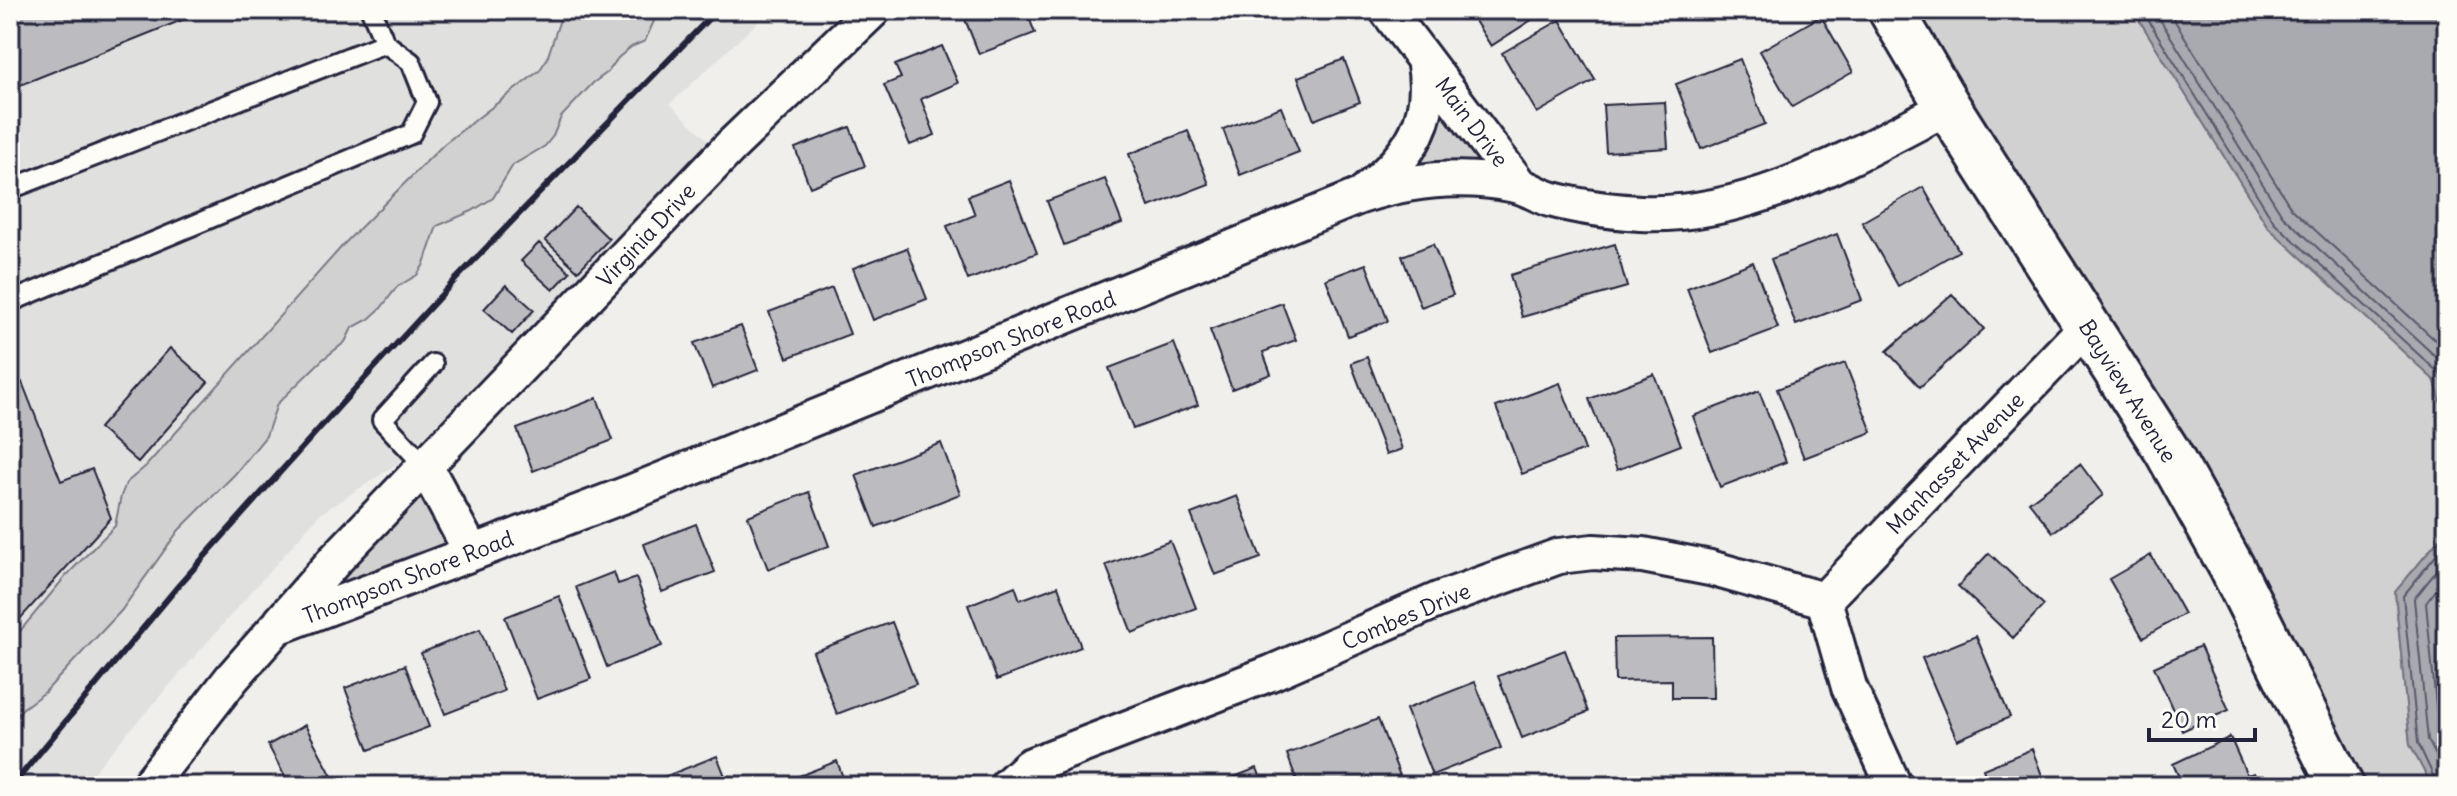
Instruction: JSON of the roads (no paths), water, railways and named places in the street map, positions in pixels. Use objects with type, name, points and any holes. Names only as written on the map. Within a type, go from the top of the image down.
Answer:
[{"type":"street","name":"Virginia Drive","points":[[277,627],[336,559],[731,146],[873,10]]},
{"type":"street","name":"Main Drive","points":[[1387,10],[1520,186]]},
{"type":"street","name":"Bayview Avenue","points":[[1891,10],[1948,107],[2167,451],[2231,566],[2341,786]]},
{"type":"street","name":"Main Drive","points":[[1360,196],[1400,159],[1417,131],[1429,94],[1424,58]]},
{"type":"street","name":"Thompson Shore Road","points":[[148,786],[232,678],[277,627],[630,493],[1360,196],[1396,185],[1465,179],[1520,186],[1549,199],[1607,210],[1644,213],[1705,209],[1758,195],[1807,176],[1948,107]]},
{"type":"street","name":"Manhasset Avenue","points":[[1824,600],[2087,326]]},
{"type":"street","points":[[425,466],[472,553]]},
{"type":"street","name":"Combes Drive","points":[[1007,786],[1029,766],[1271,673],[1438,600],[1559,556],[1593,552],[1643,555],[1710,568],[1824,600]]},
{"type":"street","points":[[1824,600],[1849,687],[1894,786]]},
{"type":"lane","points":[[10,302],[411,134],[427,102],[411,62],[385,43],[371,10]]},
{"type":"lane","points":[[10,189],[385,43]]},
{"type":"lane","points":[[425,466],[382,420],[433,364]]},
{"type":"water","points":[[2133,10],[2447,10],[2447,426],[2435,381],[2268,227]]},
{"type":"water","points":[[2447,530],[2447,786],[2432,786],[2410,745],[2395,592]]},
{"type":"railway","points":[[12,786],[179,585],[343,402],[456,279],[717,10]]}]
